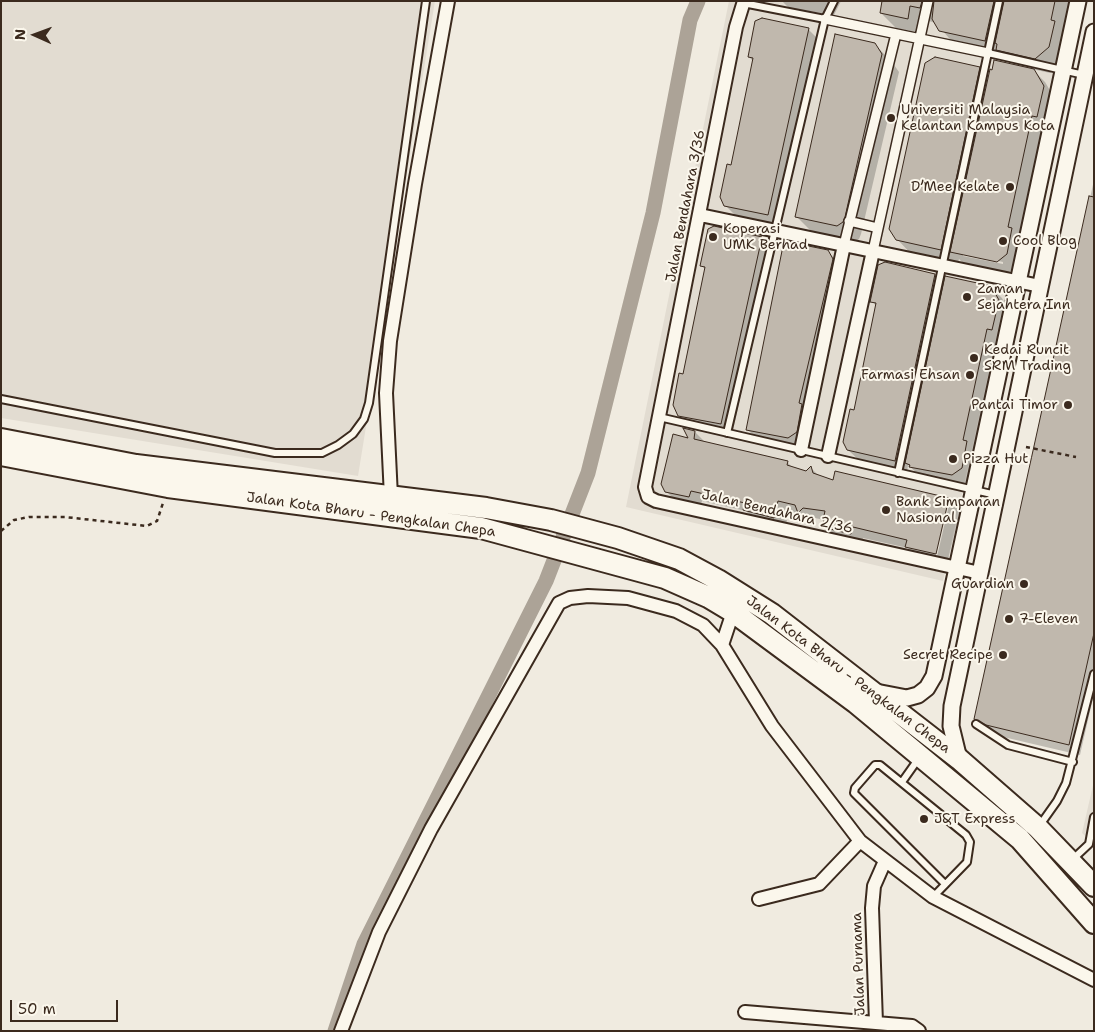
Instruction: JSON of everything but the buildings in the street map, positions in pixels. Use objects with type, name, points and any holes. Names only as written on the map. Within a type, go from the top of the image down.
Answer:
[{"type":"main road","name":"Jalan Kota Bharu - Pengkalan Chepa","points":[[1,439],[136,466],[486,508],[551,520],[618,538],[679,559],[718,580],[772,614],[959,759],[1038,828],[1094,886]]},
{"type":"main road","name":"Jalan Kota Bharu - Pengkalan Chepa","points":[[1,455],[168,487],[481,528],[666,578],[708,597],[733,612],[856,703],[1020,839],[1094,923]]},
{"type":"street","points":[[391,497],[386,393],[390,340],[415,184],[448,1]]},
{"type":"street","points":[[828,456],[928,1]]},
{"type":"street","points":[[869,690],[907,698],[918,695],[927,688],[934,676],[959,568],[1078,1]]},
{"type":"street","name":"Jalan Bendahara 3/36","points":[[659,417],[743,2]]},
{"type":"street","points":[[825,19],[988,53]]},
{"type":"street","points":[[959,759],[951,726],[952,706],[1094,32]]},
{"type":"street","points":[[801,450],[844,245],[896,34]]},
{"type":"street","points":[[700,215],[1040,286]]},
{"type":"street","points":[[850,221],[878,228]]},
{"type":"street","name":"Jalan Bendahara 2/36","points":[[659,417],[645,488],[648,497],[656,501],[980,573]]},
{"type":"street","points":[[341,1031],[383,924],[431,829],[559,603],[570,598],[588,596],[628,598],[676,611],[703,625],[722,645],[772,726],[860,842],[933,897],[1094,980]]},
{"type":"street","points":[[722,645],[733,612]]},
{"type":"street","points":[[760,899],[819,884],[860,842]]},
{"type":"street","name":"Jalan Purnama","points":[[885,861],[874,886],[872,908],[876,1023],[912,1026],[919,1031]]},
{"type":"street","points":[[745,1012],[876,1023]]},
{"type":"lane","points":[[1,399],[275,453],[322,453],[338,446],[353,434],[364,419],[369,403],[426,1]]},
{"type":"lane","points":[[727,433],[825,19],[834,1]]},
{"type":"lane","points":[[898,473],[944,266],[999,1]]},
{"type":"lane","points":[[743,2],[825,19]]},
{"type":"lane","points":[[988,53],[1085,75]]},
{"type":"lane","points":[[659,417],[996,495]]},
{"type":"lane","points":[[1038,828],[1057,801],[1073,762],[1094,674]]},
{"type":"lane","points":[[976,724],[1008,745],[1073,762]]},
{"type":"lane","points":[[902,782],[920,757]]},
{"type":"lane","points":[[933,897],[967,862],[970,842],[966,834],[902,782],[880,765],[875,765],[854,788],[854,793],[945,884]]},
{"type":"lane","points":[[1070,861],[1089,844],[1094,817]]},
{"type":"path","points":[[1026,447],[1076,457]]},
{"type":"path","points":[[1,531],[14,520],[29,517],[65,517],[147,526],[158,521],[168,487]]},
{"type":"shaded area","points":[[1,1],[435,1],[358,476],[1,418]]},
{"type":"shaded area","points":[[729,1],[1070,1],[943,581],[626,507]]},
{"type":"shaded area","points":[[1094,781],[1094,844],[1082,833]]},
{"type":"waterway","points":[[335,1031],[364,944],[546,581],[588,473],[653,213],[690,20],[698,1]]},
{"type":"place","name":"Universiti Malaysia Kelantan Kampus Kota","points":[[891,118]]},
{"type":"place","name":"D’Mee Kelate","points":[[1010,187]]},
{"type":"place","name":"Koperasi UMK Berhad","points":[[713,237]]},
{"type":"place","name":"Cool Blog","points":[[1003,241]]},
{"type":"place","name":"Zaman Sejahtera Inn","points":[[967,297]]},
{"type":"place","name":"Kedai Runcit SRM Trading","points":[[974,358]]},
{"type":"place","name":"Farmasi Ehsan","points":[[970,375]]},
{"type":"place","name":"Pantai Timor","points":[[1068,405]]},
{"type":"place","name":"Pizza Hut","points":[[953,459]]},
{"type":"place","name":"Bank Simpanan Nasional","points":[[886,510]]},
{"type":"place","name":"Guardian","points":[[1024,584]]},
{"type":"place","name":"7-Eleven","points":[[1009,619]]},
{"type":"place","name":"Secret Recipe","points":[[1003,655]]},
{"type":"place","name":"J&T Express","points":[[924,819]]}]
